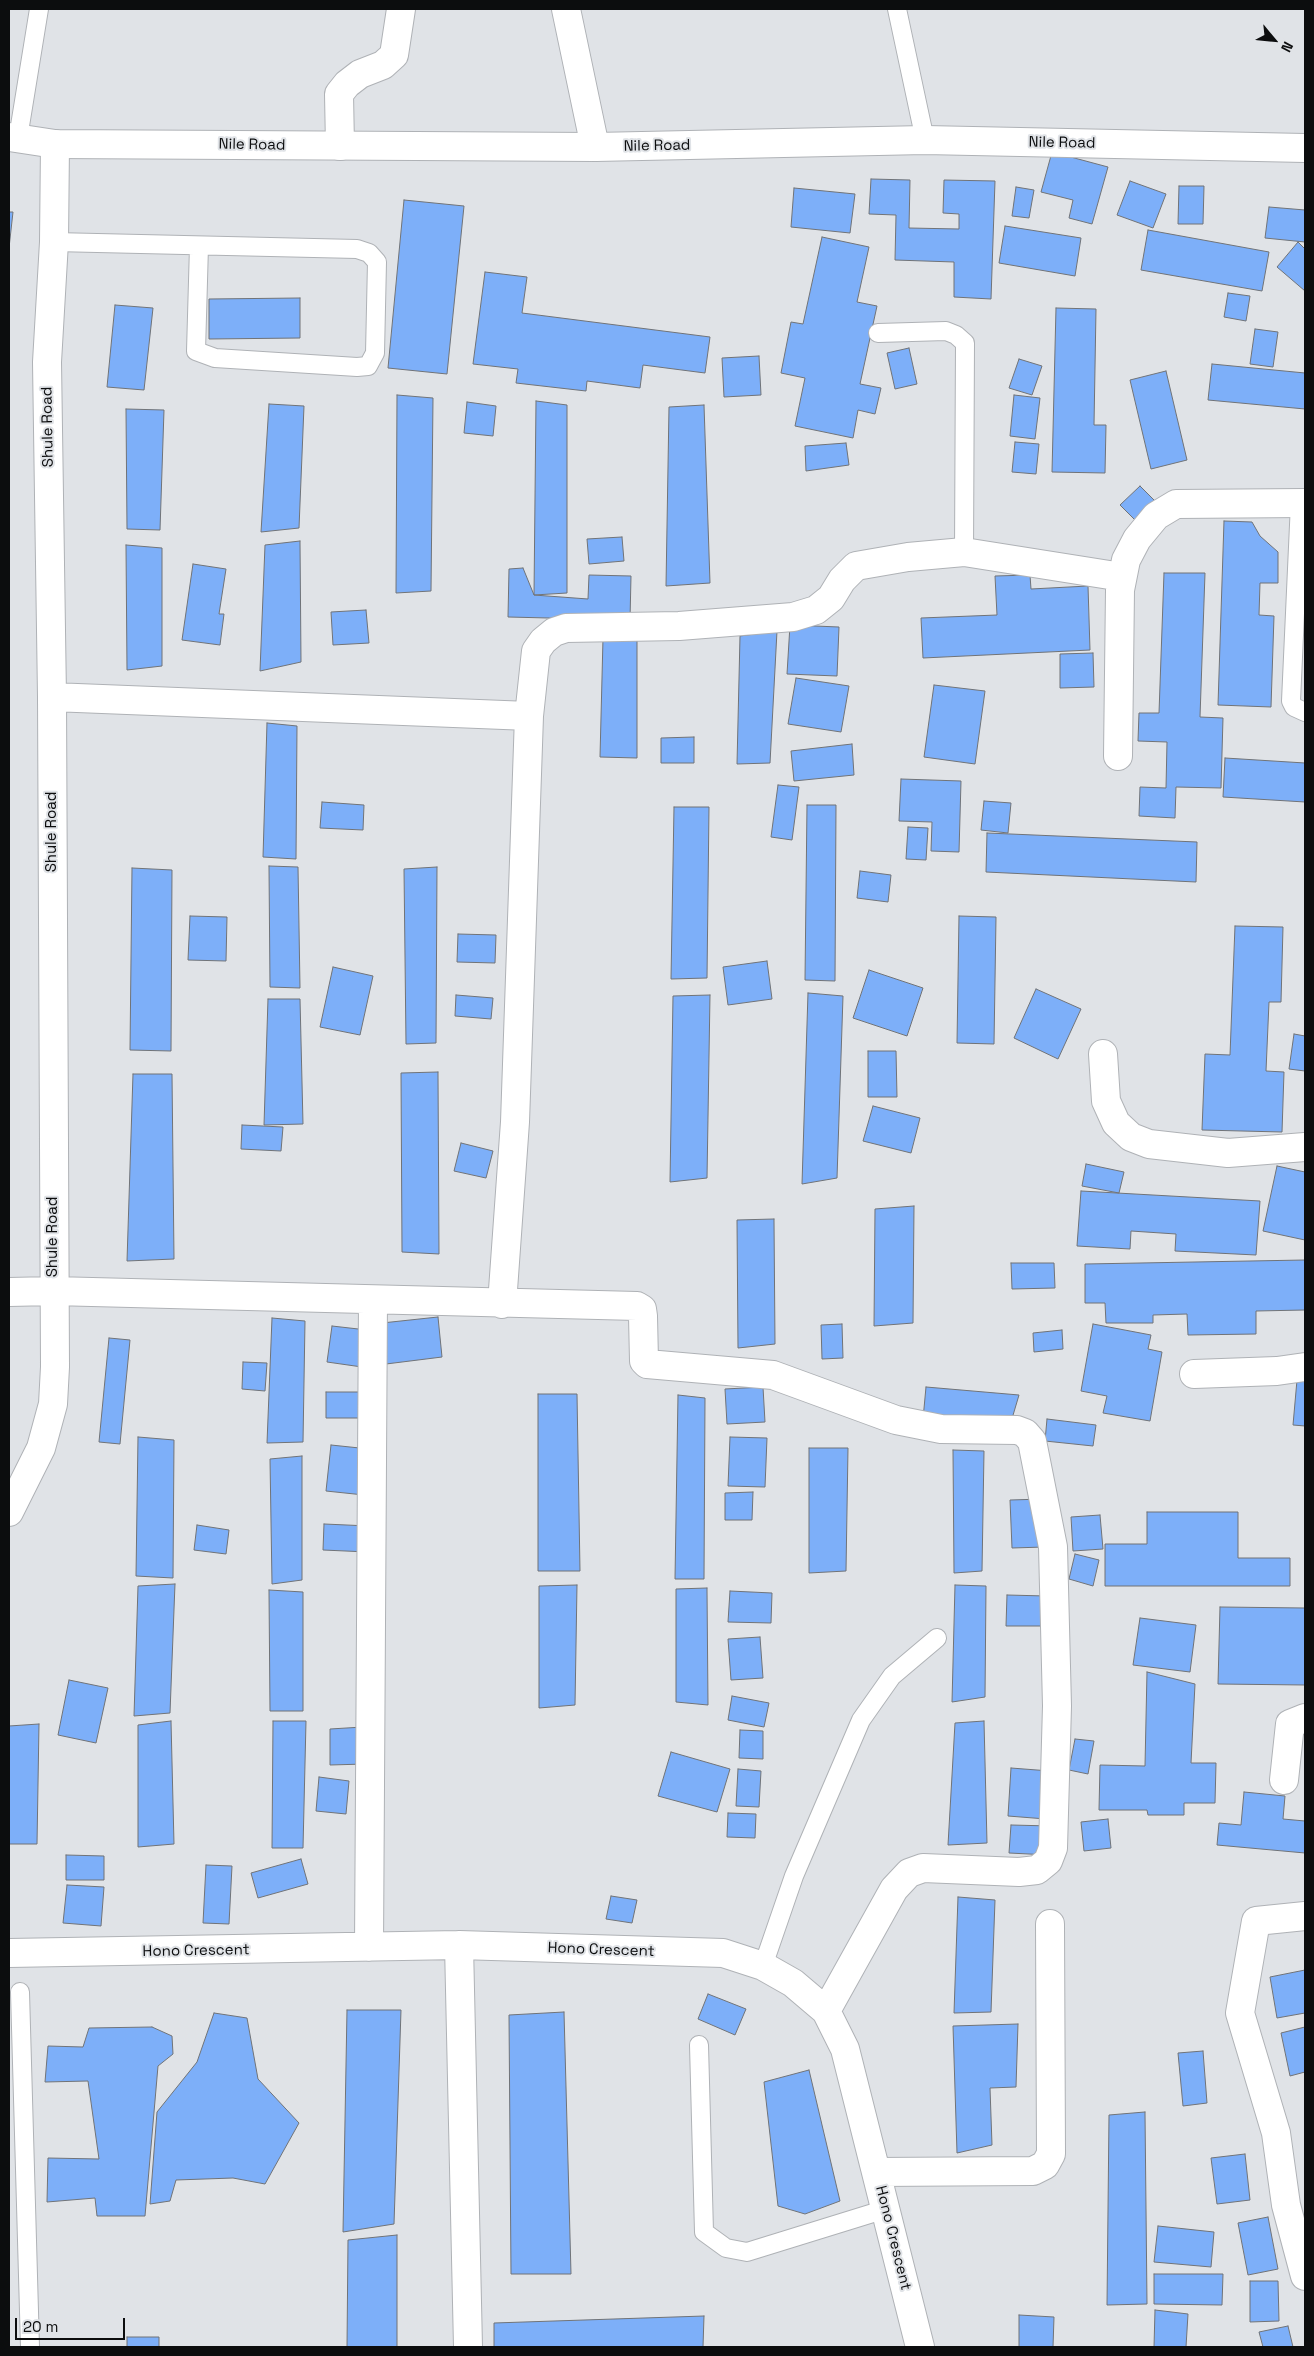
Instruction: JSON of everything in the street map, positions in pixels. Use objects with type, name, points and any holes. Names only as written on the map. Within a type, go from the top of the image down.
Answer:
[{"type":"street","points":[[340,146],[339,94],[347,84],[360,74],[383,65],[394,55],[401,9]]},
{"type":"street","points":[[566,9],[595,147]]},
{"type":"street","name":"Nile Road","points":[[13,138],[55,144],[595,147],[925,140],[1305,148]]},
{"type":"street","name":"Shule Road","points":[[9,1512],[41,1448],[53,1404],[52,697],[48,362],[54,242],[55,144]]},
{"type":"street","points":[[1118,756],[1120,590],[1126,560],[1137,539],[1156,516],[1176,504],[1303,503]]},
{"type":"street","points":[[502,1304],[515,1122],[529,716],[536,651],[543,641],[554,632],[566,628],[679,626],[793,616],[816,610],[832,598],[842,580],[856,566],[908,557],[964,552],[1122,577]]},
{"type":"street","points":[[52,697],[529,716]]},
{"type":"street","points":[[1103,1054],[1106,1101],[1116,1123],[1131,1137],[1149,1144],[1228,1154],[1305,1147]]},
{"type":"street","points":[[9,1292],[53,1291],[637,1306],[642,1309],[644,1361],[647,1364],[773,1375],[896,1420],[940,1429],[1017,1430],[1025,1433],[1032,1441],[1053,1547],[1057,1706],[1053,1848],[1048,1861],[1037,1870],[1018,1872],[923,1868],[909,1873],[894,1889],[826,2011]]},
{"type":"street","points":[[369,1947],[373,1300]]},
{"type":"street","points":[[1194,1374],[1277,1371],[1305,1367]]},
{"type":"street","points":[[1284,1780],[1290,1724],[1305,1718]]},
{"type":"street","points":[[1305,1916],[1256,1921],[1240,2013],[1276,2133],[1286,2205],[1305,2276]]},
{"type":"street","points":[[876,2172],[1033,2171],[1045,2166],[1051,2154],[1050,1924]]},
{"type":"street","points":[[459,1945],[468,2347]]},
{"type":"street","name":"Hono Crescent","points":[[9,1953],[459,1945],[723,1953],[763,1966],[793,1983],[826,2011],[845,2049],[920,2347]]},
{"type":"lane","points":[[13,138],[38,9]]},
{"type":"lane","points":[[897,9],[925,140]]},
{"type":"lane","points":[[54,242],[357,249],[369,253],[377,262],[375,353],[368,366],[356,367],[215,358],[196,351],[199,246]]},
{"type":"lane","points":[[878,333],[946,332],[956,335],[965,343],[964,552]]},
{"type":"lane","points":[[1303,503],[1300,614],[1291,701],[1294,707],[1305,712]]},
{"type":"lane","points":[[763,1966],[794,1876],[861,1720],[892,1676],[938,1638]]},
{"type":"lane","points":[[20,1992],[30,2347]]},
{"type":"lane","points":[[699,2045],[704,2232],[726,2248],[747,2252],[886,2209]]},
{"type":"building","points":[[1052,152],[1108,167],[1092,224],[1069,218],[1073,200],[1041,192]]},
{"type":"building","points":[[871,179],[910,180],[909,228],[959,229],[959,214],[943,213],[944,180],[995,181],[991,299],[954,297],[954,262],[895,260],[896,215],[869,214]]},
{"type":"building","points":[[1130,181],[1166,194],[1153,228],[1117,215]]},
{"type":"building","points":[[1179,186],[1204,186],[1203,224],[1178,224]]},
{"type":"building","points":[[1016,187],[1034,190],[1029,218],[1012,216]]},
{"type":"building","points":[[794,188],[855,194],[850,233],[791,227]]},
{"type":"building","points":[[404,200],[464,206],[447,374],[388,368]]},
{"type":"building","points":[[1269,207],[1305,210],[1305,242],[1265,238]]},
{"type":"building","points":[[9,212],[13,212],[9,248]]},
{"type":"building","points":[[1005,226],[1081,238],[1075,276],[999,263]]},
{"type":"building","points":[[1148,230],[1269,252],[1262,291],[1141,270]]},
{"type":"building","points":[[822,237],[869,247],[857,302],[877,306],[860,384],[881,388],[875,414],[858,410],[853,438],[795,426],[805,378],[781,373],[791,322],[803,324]]},
{"type":"building","points":[[1298,242],[1305,249],[1305,291],[1277,267]]},
{"type":"building","points":[[485,272],[527,277],[522,313],[710,337],[705,373],[643,365],[640,388],[587,381],[586,391],[516,383],[518,369],[473,364]]},
{"type":"building","points":[[1228,293],[1250,296],[1246,321],[1224,317]]},
{"type":"building","points":[[300,298],[300,338],[209,339],[209,299]]},
{"type":"building","points":[[115,305],[153,308],[144,390],[107,387]]},
{"type":"building","points":[[1056,308],[1096,309],[1094,425],[1106,425],[1105,473],[1052,472]]},
{"type":"building","points":[[1255,329],[1278,332],[1273,367],[1250,364]]},
{"type":"building","points":[[909,348],[917,384],[895,389],[887,353]]},
{"type":"building","points":[[759,356],[761,395],[724,397],[722,358]]},
{"type":"building","points":[[1019,359],[1042,366],[1032,395],[1009,388]]},
{"type":"building","points":[[1212,364],[1305,373],[1305,409],[1208,400]]},
{"type":"building","points":[[1166,371],[1187,460],[1151,469],[1130,380]]},
{"type":"building","points":[[397,395],[433,398],[431,591],[396,593]]},
{"type":"building","points":[[1014,395],[1040,398],[1035,439],[1010,436]]},
{"type":"building","points":[[536,401],[567,405],[567,593],[534,595]]},
{"type":"building","points":[[467,402],[496,406],[493,436],[464,433]]},
{"type":"building","points":[[269,404],[304,406],[299,528],[261,532]]},
{"type":"building","points":[[704,405],[710,583],[666,586],[669,407]]},
{"type":"building","points":[[126,409],[164,410],[160,530],[127,529]]},
{"type":"building","points":[[1015,442],[1039,444],[1036,474],[1012,472]]},
{"type":"building","points":[[846,443],[849,465],[806,471],[805,446]]},
{"type":"building","points":[[1140,486],[1160,506],[1140,525],[1120,505]]},
{"type":"building","points":[[1224,521],[1252,522],[1260,536],[1278,552],[1278,583],[1260,583],[1259,615],[1274,616],[1271,707],[1218,705]]},
{"type":"building","points":[[622,537],[624,561],[589,564],[587,539]]},
{"type":"building","points":[[300,541],[301,662],[260,671],[265,545]]},
{"type":"building","points":[[126,545],[162,548],[162,666],[127,670]]},
{"type":"building","points":[[193,564],[226,569],[219,614],[224,614],[220,645],[182,640]]},
{"type":"building","points":[[523,568],[534,595],[588,599],[589,575],[631,576],[630,620],[508,617],[509,569]]},
{"type":"building","points":[[1164,573],[1205,573],[1200,717],[1223,718],[1221,788],[1176,787],[1175,818],[1139,816],[1140,787],[1166,788],[1167,742],[1138,741],[1139,713],[1159,713]]},
{"type":"building","points":[[1030,575],[1031,589],[1088,586],[1090,650],[923,658],[921,618],[997,615],[995,576]]},
{"type":"building","points":[[366,610],[369,643],[333,645],[331,612]]},
{"type":"building","points":[[790,625],[839,627],[837,676],[787,674]]},
{"type":"building","points":[[777,631],[770,763],[737,764],[740,636]]},
{"type":"building","points":[[637,635],[637,758],[600,757],[603,638]]},
{"type":"building","points":[[1093,653],[1094,687],[1060,688],[1060,654]]},
{"type":"building","points":[[796,678],[849,686],[841,732],[788,724]]},
{"type":"building","points":[[934,685],[985,691],[975,764],[924,757]]},
{"type":"building","points":[[267,723],[297,726],[296,859],[263,857]]},
{"type":"building","points":[[694,737],[694,763],[661,763],[661,738]]},
{"type":"building","points":[[852,744],[854,775],[794,781],[791,751]]},
{"type":"building","points":[[1225,758],[1305,763],[1305,802],[1223,797]]},
{"type":"building","points":[[901,779],[961,781],[959,852],[931,851],[932,822],[899,821]]},
{"type":"building","points":[[778,785],[799,787],[792,840],[771,837]]},
{"type":"building","points":[[984,801],[1011,803],[1008,833],[981,830]]},
{"type":"building","points":[[322,802],[364,805],[363,830],[320,828]]},
{"type":"building","points":[[807,805],[836,805],[835,981],[805,980]]},
{"type":"building","points":[[674,807],[709,807],[707,978],[671,979]]},
{"type":"building","points":[[908,827],[928,828],[926,860],[906,859]]},
{"type":"building","points":[[987,833],[1197,842],[1196,882],[986,872]]},
{"type":"building","points":[[269,866],[298,867],[300,988],[270,987]]},
{"type":"building","points":[[437,867],[436,1043],[406,1044],[404,869]]},
{"type":"building","points":[[132,868],[172,870],[171,1051],[130,1050]]},
{"type":"building","points":[[860,871],[891,875],[888,902],[857,898]]},
{"type":"building","points":[[190,916],[227,917],[226,961],[188,960]]},
{"type":"building","points":[[959,916],[996,917],[994,1044],[957,1043]]},
{"type":"building","points":[[1235,926],[1283,927],[1281,1002],[1269,1002],[1266,1071],[1284,1072],[1282,1132],[1202,1130],[1205,1054],[1230,1055]]},
{"type":"building","points":[[458,934],[496,935],[495,963],[457,962]]},
{"type":"building","points":[[767,961],[772,999],[728,1005],[723,967]]},
{"type":"building","points":[[333,967],[373,976],[360,1035],[320,1027]]},
{"type":"building","points":[[869,970],[923,988],[907,1036],[853,1018]]},
{"type":"building","points":[[1036,989],[1081,1009],[1058,1059],[1014,1038]]},
{"type":"building","points":[[808,993],[843,996],[837,1178],[802,1184]]},
{"type":"building","points":[[456,995],[493,998],[491,1019],[455,1016]]},
{"type":"building","points":[[710,995],[707,1178],[670,1182],[673,996]]},
{"type":"building","points":[[268,999],[300,999],[303,1124],[264,1125]]},
{"type":"building","points":[[1294,1034],[1305,1036],[1305,1071],[1289,1069]]},
{"type":"building","points":[[868,1051],[896,1051],[897,1097],[868,1097]]},
{"type":"building","points":[[438,1072],[439,1254],[402,1252],[401,1073]]},
{"type":"building","points":[[133,1074],[172,1074],[174,1259],[127,1261]]},
{"type":"building","points":[[873,1106],[920,1118],[911,1153],[863,1141]]},
{"type":"building","points":[[242,1125],[283,1127],[281,1151],[241,1149]]},
{"type":"building","points":[[461,1143],[493,1151],[486,1178],[454,1171]]},
{"type":"building","points":[[1086,1164],[1124,1172],[1119,1193],[1082,1186]]},
{"type":"building","points":[[1277,1166],[1305,1172],[1305,1240],[1263,1231]]},
{"type":"building","points":[[1081,1191],[1260,1201],[1256,1255],[1175,1251],[1176,1234],[1131,1231],[1130,1249],[1077,1246]]},
{"type":"building","points":[[914,1206],[913,1323],[874,1326],[875,1209]]},
{"type":"building","points":[[774,1219],[775,1344],[738,1348],[737,1220]]},
{"type":"building","points":[[1305,1260],[1305,1310],[1256,1311],[1256,1334],[1188,1335],[1187,1314],[1153,1315],[1153,1323],[1106,1323],[1105,1303],[1085,1303],[1085,1264]]},
{"type":"building","points":[[1011,1263],[1054,1263],[1055,1288],[1012,1289]]},
{"type":"building","points":[[438,1317],[442,1357],[386,1364],[382,1323]]},
{"type":"building","points":[[272,1318],[305,1321],[303,1442],[267,1443]]},
{"type":"building","points":[[842,1324],[843,1358],[822,1359],[821,1325]]},
{"type":"building","points":[[1093,1324],[1151,1335],[1148,1349],[1162,1352],[1150,1421],[1103,1413],[1107,1396],[1081,1391]]},
{"type":"building","points":[[332,1326],[367,1330],[362,1367],[327,1362]]},
{"type":"building","points":[[1062,1330],[1063,1349],[1034,1352],[1033,1333]]},
{"type":"building","points":[[109,1338],[130,1340],[120,1444],[99,1442]]},
{"type":"building","points":[[243,1362],[267,1363],[265,1391],[242,1389]]},
{"type":"building","points":[[1297,1380],[1305,1381],[1305,1426],[1293,1425]]},
{"type":"building","points":[[763,1387],[765,1422],[727,1424],[725,1389]]},
{"type":"building","points":[[926,1387],[1019,1395],[1011,1422],[923,1419]]},
{"type":"building","points":[[326,1392],[367,1392],[367,1418],[326,1418]]},
{"type":"building","points":[[538,1394],[577,1394],[580,1571],[538,1571]]},
{"type":"building","points":[[678,1395],[705,1398],[704,1579],[675,1579]]},
{"type":"building","points":[[1047,1419],[1096,1425],[1093,1446],[1045,1441]]},
{"type":"building","points":[[138,1437],[174,1440],[173,1578],[136,1576]]},
{"type":"building","points":[[730,1437],[767,1438],[765,1487],[728,1486]]},
{"type":"building","points":[[331,1445],[369,1449],[364,1495],[326,1491]]},
{"type":"building","points":[[809,1448],[848,1448],[846,1571],[809,1573]]},
{"type":"building","points":[[953,1450],[984,1451],[982,1571],[954,1573]]},
{"type":"building","points":[[302,1456],[302,1580],[272,1584],[270,1459]]},
{"type":"building","points":[[753,1492],[752,1520],[725,1520],[725,1493]]},
{"type":"building","points":[[1043,1499],[1044,1547],[1012,1548],[1010,1500]]},
{"type":"building","points":[[1147,1512],[1238,1512],[1238,1558],[1290,1558],[1290,1586],[1105,1586],[1105,1544],[1147,1544]]},
{"type":"building","points":[[1100,1515],[1103,1549],[1073,1551],[1071,1517]]},
{"type":"building","points":[[324,1524],[369,1526],[368,1552],[323,1550]]},
{"type":"building","points":[[197,1525],[229,1530],[226,1554],[194,1550]]},
{"type":"building","points":[[1075,1554],[1099,1560],[1093,1586],[1069,1579]]},
{"type":"building","points":[[175,1584],[170,1713],[134,1716],[138,1586]]},
{"type":"building","points":[[577,1585],[575,1705],[539,1708],[539,1586]]},
{"type":"building","points":[[955,1585],[986,1586],[985,1697],[952,1702]]},
{"type":"building","points":[[707,1588],[708,1705],[676,1702],[676,1589]]},
{"type":"building","points":[[269,1590],[303,1592],[303,1711],[270,1711]]},
{"type":"building","points":[[730,1591],[772,1593],[771,1623],[728,1622]]},
{"type":"building","points":[[1007,1595],[1046,1596],[1045,1626],[1006,1626]]},
{"type":"building","points":[[1220,1607],[1305,1608],[1305,1685],[1218,1684]]},
{"type":"building","points":[[1140,1618],[1196,1625],[1190,1672],[1133,1665]]},
{"type":"building","points":[[760,1637],[763,1678],[731,1680],[728,1639]]},
{"type":"building","points":[[1147,1672],[1195,1684],[1191,1763],[1216,1763],[1215,1803],[1184,1803],[1184,1815],[1148,1815],[1147,1810],[1099,1810],[1100,1765],[1145,1766]]},
{"type":"building","points":[[69,1680],[108,1688],[96,1743],[58,1735]]},
{"type":"building","points":[[732,1696],[769,1703],[764,1727],[728,1720]]},
{"type":"building","points":[[171,1721],[174,1844],[138,1847],[138,1725]]},
{"type":"building","points":[[273,1721],[306,1721],[303,1848],[272,1848]]},
{"type":"building","points":[[984,1721],[987,1843],[948,1845],[955,1723]]},
{"type":"building","points":[[39,1724],[37,1844],[9,1844],[9,1726]]},
{"type":"building","points":[[363,1727],[365,1764],[330,1765],[330,1729]]},
{"type":"building","points":[[740,1730],[763,1731],[763,1759],[739,1758]]},
{"type":"building","points":[[1075,1739],[1094,1741],[1088,1774],[1069,1770]]},
{"type":"building","points":[[671,1752],[730,1769],[717,1812],[658,1796]]},
{"type":"building","points":[[1011,1768],[1050,1771],[1046,1819],[1008,1816]]},
{"type":"building","points":[[738,1769],[761,1771],[759,1807],[736,1806]]},
{"type":"building","points":[[319,1777],[349,1781],[346,1814],[316,1811]]},
{"type":"building","points":[[1244,1792],[1285,1796],[1283,1819],[1305,1821],[1305,1853],[1217,1845],[1219,1823],[1241,1825]]},
{"type":"building","points":[[728,1813],[756,1814],[755,1838],[727,1837]]},
{"type":"building","points":[[1108,1819],[1111,1848],[1084,1851],[1081,1822]]},
{"type":"building","points":[[1011,1825],[1051,1826],[1049,1855],[1009,1853]]},
{"type":"building","points":[[66,1855],[104,1856],[104,1880],[66,1880]]},
{"type":"building","points":[[301,1859],[308,1884],[258,1898],[251,1873]]},
{"type":"building","points":[[206,1865],[232,1866],[229,1924],[203,1923]]},
{"type":"building","points":[[67,1885],[104,1887],[101,1926],[63,1923]]},
{"type":"building","points":[[611,1896],[637,1900],[632,1923],[606,1919]]},
{"type":"building","points":[[958,1897],[995,1900],[991,2012],[954,2013]]},
{"type":"building","points":[[1305,1970],[1305,2013],[1277,2018],[1270,1977]]},
{"type":"building","points":[[708,1994],[746,2009],[735,2035],[698,2019]]},
{"type":"building","points":[[347,2010],[401,2010],[394,2224],[343,2232]]},
{"type":"building","points":[[564,2012],[571,2274],[511,2274],[509,2015]]},
{"type":"building","points":[[214,2013],[247,2018],[258,2079],[299,2123],[265,2184],[233,2178],[176,2180],[170,2201],[150,2204],[157,2112],[197,2062]]},
{"type":"building","points":[[1018,2024],[1016,2087],[990,2088],[992,2145],[957,2153],[953,2026]]},
{"type":"building","points":[[152,2027],[172,2036],[173,2054],[158,2066],[145,2216],[97,2216],[95,2198],[47,2202],[48,2158],[99,2159],[88,2081],[45,2082],[48,2046],[83,2047],[89,2028]]},
{"type":"building","points":[[1305,2027],[1305,2072],[1290,2076],[1281,2033]]},
{"type":"building","points":[[1203,2051],[1207,2103],[1183,2106],[1178,2053]]},
{"type":"building","points":[[809,2070],[840,2201],[805,2214],[778,2206],[764,2082]]},
{"type":"building","points":[[1145,2112],[1147,2304],[1107,2305],[1109,2115]]},
{"type":"building","points":[[1245,2154],[1250,2200],[1217,2204],[1211,2158]]},
{"type":"building","points":[[1268,2217],[1278,2269],[1248,2275],[1238,2223]]},
{"type":"building","points":[[1158,2226],[1214,2232],[1211,2267],[1154,2262]]},
{"type":"building","points":[[397,2235],[397,2347],[347,2347],[348,2240]]},
{"type":"building","points":[[1154,2274],[1223,2274],[1222,2305],[1154,2304]]},
{"type":"building","points":[[1250,2281],[1278,2281],[1279,2321],[1250,2322]]},
{"type":"building","points":[[1155,2310],[1188,2314],[1186,2347],[1154,2347]]},
{"type":"building","points":[[1019,2315],[1054,2317],[1053,2347],[1019,2347]]},
{"type":"building","points":[[704,2316],[703,2347],[494,2347],[494,2323]]},
{"type":"building","points":[[1288,2326],[1293,2347],[1263,2347],[1259,2332]]},
{"type":"building","points":[[127,2337],[159,2337],[159,2347],[127,2347]]}]
